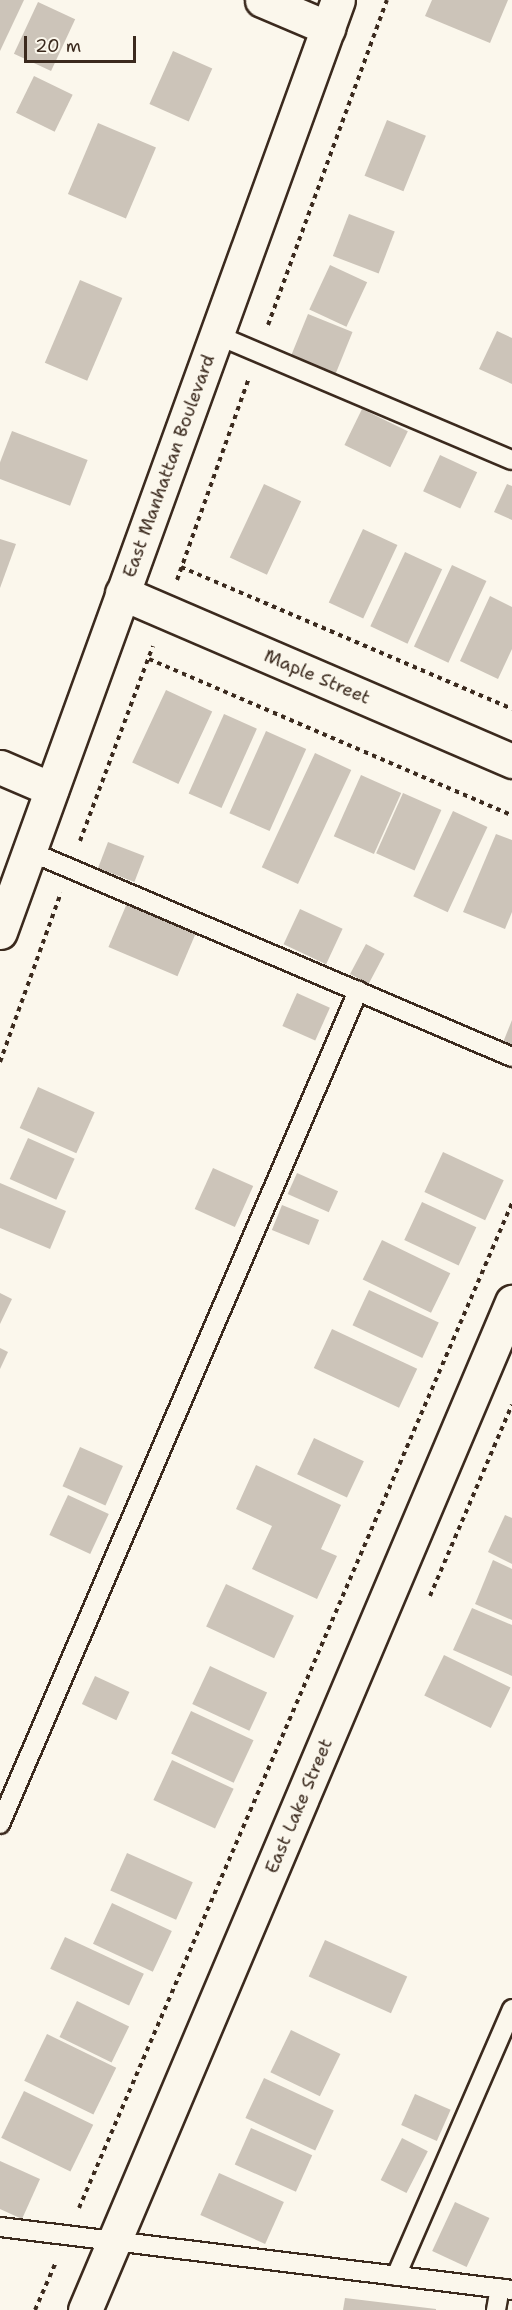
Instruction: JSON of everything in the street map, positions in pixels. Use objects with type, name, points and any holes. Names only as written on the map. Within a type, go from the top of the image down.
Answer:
[{"type":"street","points":[[262,0],[333,14]]},
{"type":"street","name":"East Manhattan Boulevard","points":[[0,932],[333,14]]},
{"type":"street","name":"Maple Street","points":[[122,593],[512,761]]},
{"type":"street","points":[[0,767],[51,789]]},
{"type":"street","name":"East Lake Street","points":[[85,2310],[512,1302]]},
{"type":"lane","points":[[217,335],[512,460]]},
{"type":"lane","points":[[30,851],[512,1057]]},
{"type":"lane","points":[[0,1824],[358,992]]},
{"type":"lane","points":[[396,2276],[512,2009]]},
{"type":"lane","points":[[0,2227],[506,2289],[496,2310]]},
{"type":"path","points":[[0,1062],[387,0]]},
{"type":"path","points":[[181,567],[512,710]]},
{"type":"path","points":[[148,659],[512,815]]},
{"type":"path","points":[[35,2310],[512,1203]]},
{"type":"building","points":[[0,0],[24,0],[0,51]]},
{"type":"building","points":[[432,0],[508,0],[490,43],[425,16]]},
{"type":"building","points":[[38,2],[75,19],[51,71],[14,54]]},
{"type":"building","points":[[173,51],[212,68],[189,121],[149,104]]},
{"type":"building","points":[[34,76],[73,95],[55,132],[16,113]]},
{"type":"building","points":[[387,120],[426,136],[403,191],[365,176]]},
{"type":"building","points":[[98,123],[156,148],[126,218],[68,194]]},
{"type":"building","points":[[349,214],[395,232],[379,274],[333,256]]},
{"type":"building","points":[[330,265],[367,282],[346,327],[309,309]]},
{"type":"building","points":[[80,280],[122,298],[87,381],[45,363]]},
{"type":"building","points":[[308,314],[353,332],[335,376],[290,358]]},
{"type":"building","points":[[497,331],[512,338],[512,384],[479,369]]},
{"type":"building","points":[[362,409],[408,431],[390,467],[344,445]]},
{"type":"building","points":[[12,431],[88,460],[70,506],[0,479],[0,462]]},
{"type":"building","points":[[440,455],[477,472],[460,509],[423,491]]},
{"type":"building","points":[[264,484],[301,501],[267,575],[230,557]]},
{"type":"building","points":[[507,484],[512,486],[512,520],[494,512]]},
{"type":"building","points":[[363,529],[397,545],[363,618],[329,602]]},
{"type":"building","points":[[0,539],[16,544],[0,588]]},
{"type":"building","points":[[405,552],[442,569],[408,644],[370,626]]},
{"type":"building","points":[[452,565],[486,581],[448,663],[414,647]]},
{"type":"building","points":[[490,596],[512,607],[512,649],[498,679],[460,661]]},
{"type":"building","points":[[166,690],[212,712],[178,784],[132,763]]},
{"type":"building","points":[[224,714],[257,729],[222,808],[189,793]]},
{"type":"building","points":[[266,731],[306,749],[270,831],[229,813]]},
{"type":"building","points":[[315,753],[351,770],[298,884],[262,867]]},
{"type":"building","points":[[361,775],[401,793],[374,854],[334,836]]},
{"type":"building","points":[[403,793],[441,810],[415,870],[376,853]]},
{"type":"building","points":[[453,811],[487,827],[448,912],[413,896]]},
{"type":"building","points":[[496,834],[512,840],[512,912],[505,929],[463,912]]},
{"type":"building","points":[[108,842],[144,856],[134,882],[98,868]]},
{"type":"building","points":[[128,901],[197,930],[178,976],[108,947]]},
{"type":"building","points":[[300,909],[343,929],[326,964],[284,944]]},
{"type":"building","points":[[366,944],[385,954],[369,984],[350,974]]},
{"type":"building","points":[[297,993],[330,1008],[315,1041],[282,1026]]},
{"type":"building","points":[[512,1020],[512,1049],[502,1045]]},
{"type":"building","points":[[38,1087],[95,1112],[76,1153],[20,1128]]},
{"type":"building","points":[[28,1138],[75,1159],[56,1200],[10,1179]]},
{"type":"building","points":[[443,1152],[504,1180],[485,1220],[424,1192]]},
{"type":"building","points":[[213,1168],[253,1186],[235,1227],[195,1209]]},
{"type":"building","points":[[297,1173],[338,1191],[329,1212],[288,1194]]},
{"type":"building","points":[[0,1183],[66,1211],[50,1249],[0,1228]]},
{"type":"building","points":[[422,1202],[476,1227],[459,1265],[404,1240]]},
{"type":"building","points":[[282,1205],[319,1220],[309,1245],[272,1230]]},
{"type":"building","points":[[382,1240],[450,1273],[431,1313],[363,1280]]},
{"type":"building","points":[[369,1290],[439,1323],[422,1358],[353,1325]]},
{"type":"building","points":[[0,1293],[12,1299],[0,1324]]},
{"type":"building","points":[[332,1329],[417,1369],[399,1408],[314,1368]]},
{"type":"building","points":[[0,1348],[8,1352],[0,1369]]},
{"type":"building","points":[[314,1438],[364,1461],[347,1497],[297,1474]]},
{"type":"building","points":[[80,1447],[123,1466],[105,1505],[63,1486]]},
{"type":"building","points":[[256,1465],[341,1505],[321,1549],[337,1556],[317,1599],[252,1569],[272,1526],[236,1509]]},
{"type":"building","points":[[68,1495],[109,1514],[90,1554],[49,1535]]},
{"type":"building","points":[[505,1515],[512,1518],[512,1564],[488,1552]]},
{"type":"building","points":[[493,1560],[512,1569],[512,1620],[475,1604]]},
{"type":"building","points":[[226,1584],[294,1616],[274,1658],[206,1627]]},
{"type":"building","points":[[472,1608],[512,1625],[512,1676],[453,1650]]},
{"type":"building","points":[[444,1655],[511,1687],[491,1728],[424,1695]]},
{"type":"building","points":[[210,1666],[267,1693],[249,1731],[192,1704]]},
{"type":"building","points":[[95,1676],[129,1692],[116,1720],[82,1704]]},
{"type":"building","points":[[191,1711],[254,1740],[234,1783],[171,1754]]},
{"type":"building","points":[[172,1760],[234,1789],[215,1829],[153,1800]]},
{"type":"building","points":[[127,1853],[193,1882],[176,1920],[110,1890]]},
{"type":"building","points":[[112,1903],[172,1931],[153,1972],[93,1944]]},
{"type":"building","points":[[65,1937],[144,1974],[129,2005],[50,1969]]},
{"type":"building","points":[[325,1940],[407,1977],[391,2013],[309,1977]]},
{"type":"building","points":[[77,2001],[129,2026],[112,2062],[59,2037]]},
{"type":"building","points":[[291,2030],[340,2054],[320,2096],[270,2072]]},
{"type":"building","points":[[47,2034],[116,2068],[93,2114],[24,2081]]},
{"type":"building","points":[[264,2078],[334,2111],[315,2150],[245,2118]]},
{"type":"building","points":[[24,2091],[93,2125],[70,2171],[1,2138]]},
{"type":"building","points":[[415,2094],[451,2110],[437,2141],[401,2125]]},
{"type":"building","points":[[251,2128],[312,2155],[296,2192],[235,2165]]},
{"type":"building","points":[[402,2138],[428,2151],[407,2193],[381,2180]]},
{"type":"building","points":[[0,2161],[40,2179],[22,2219],[0,2209]]},
{"type":"building","points":[[219,2173],[284,2202],[265,2244],[200,2215]]},
{"type":"building","points":[[455,2202],[489,2218],[467,2267],[432,2251]]},
{"type":"building","points":[[345,2298],[436,2309],[436,2310],[343,2310]]}]
